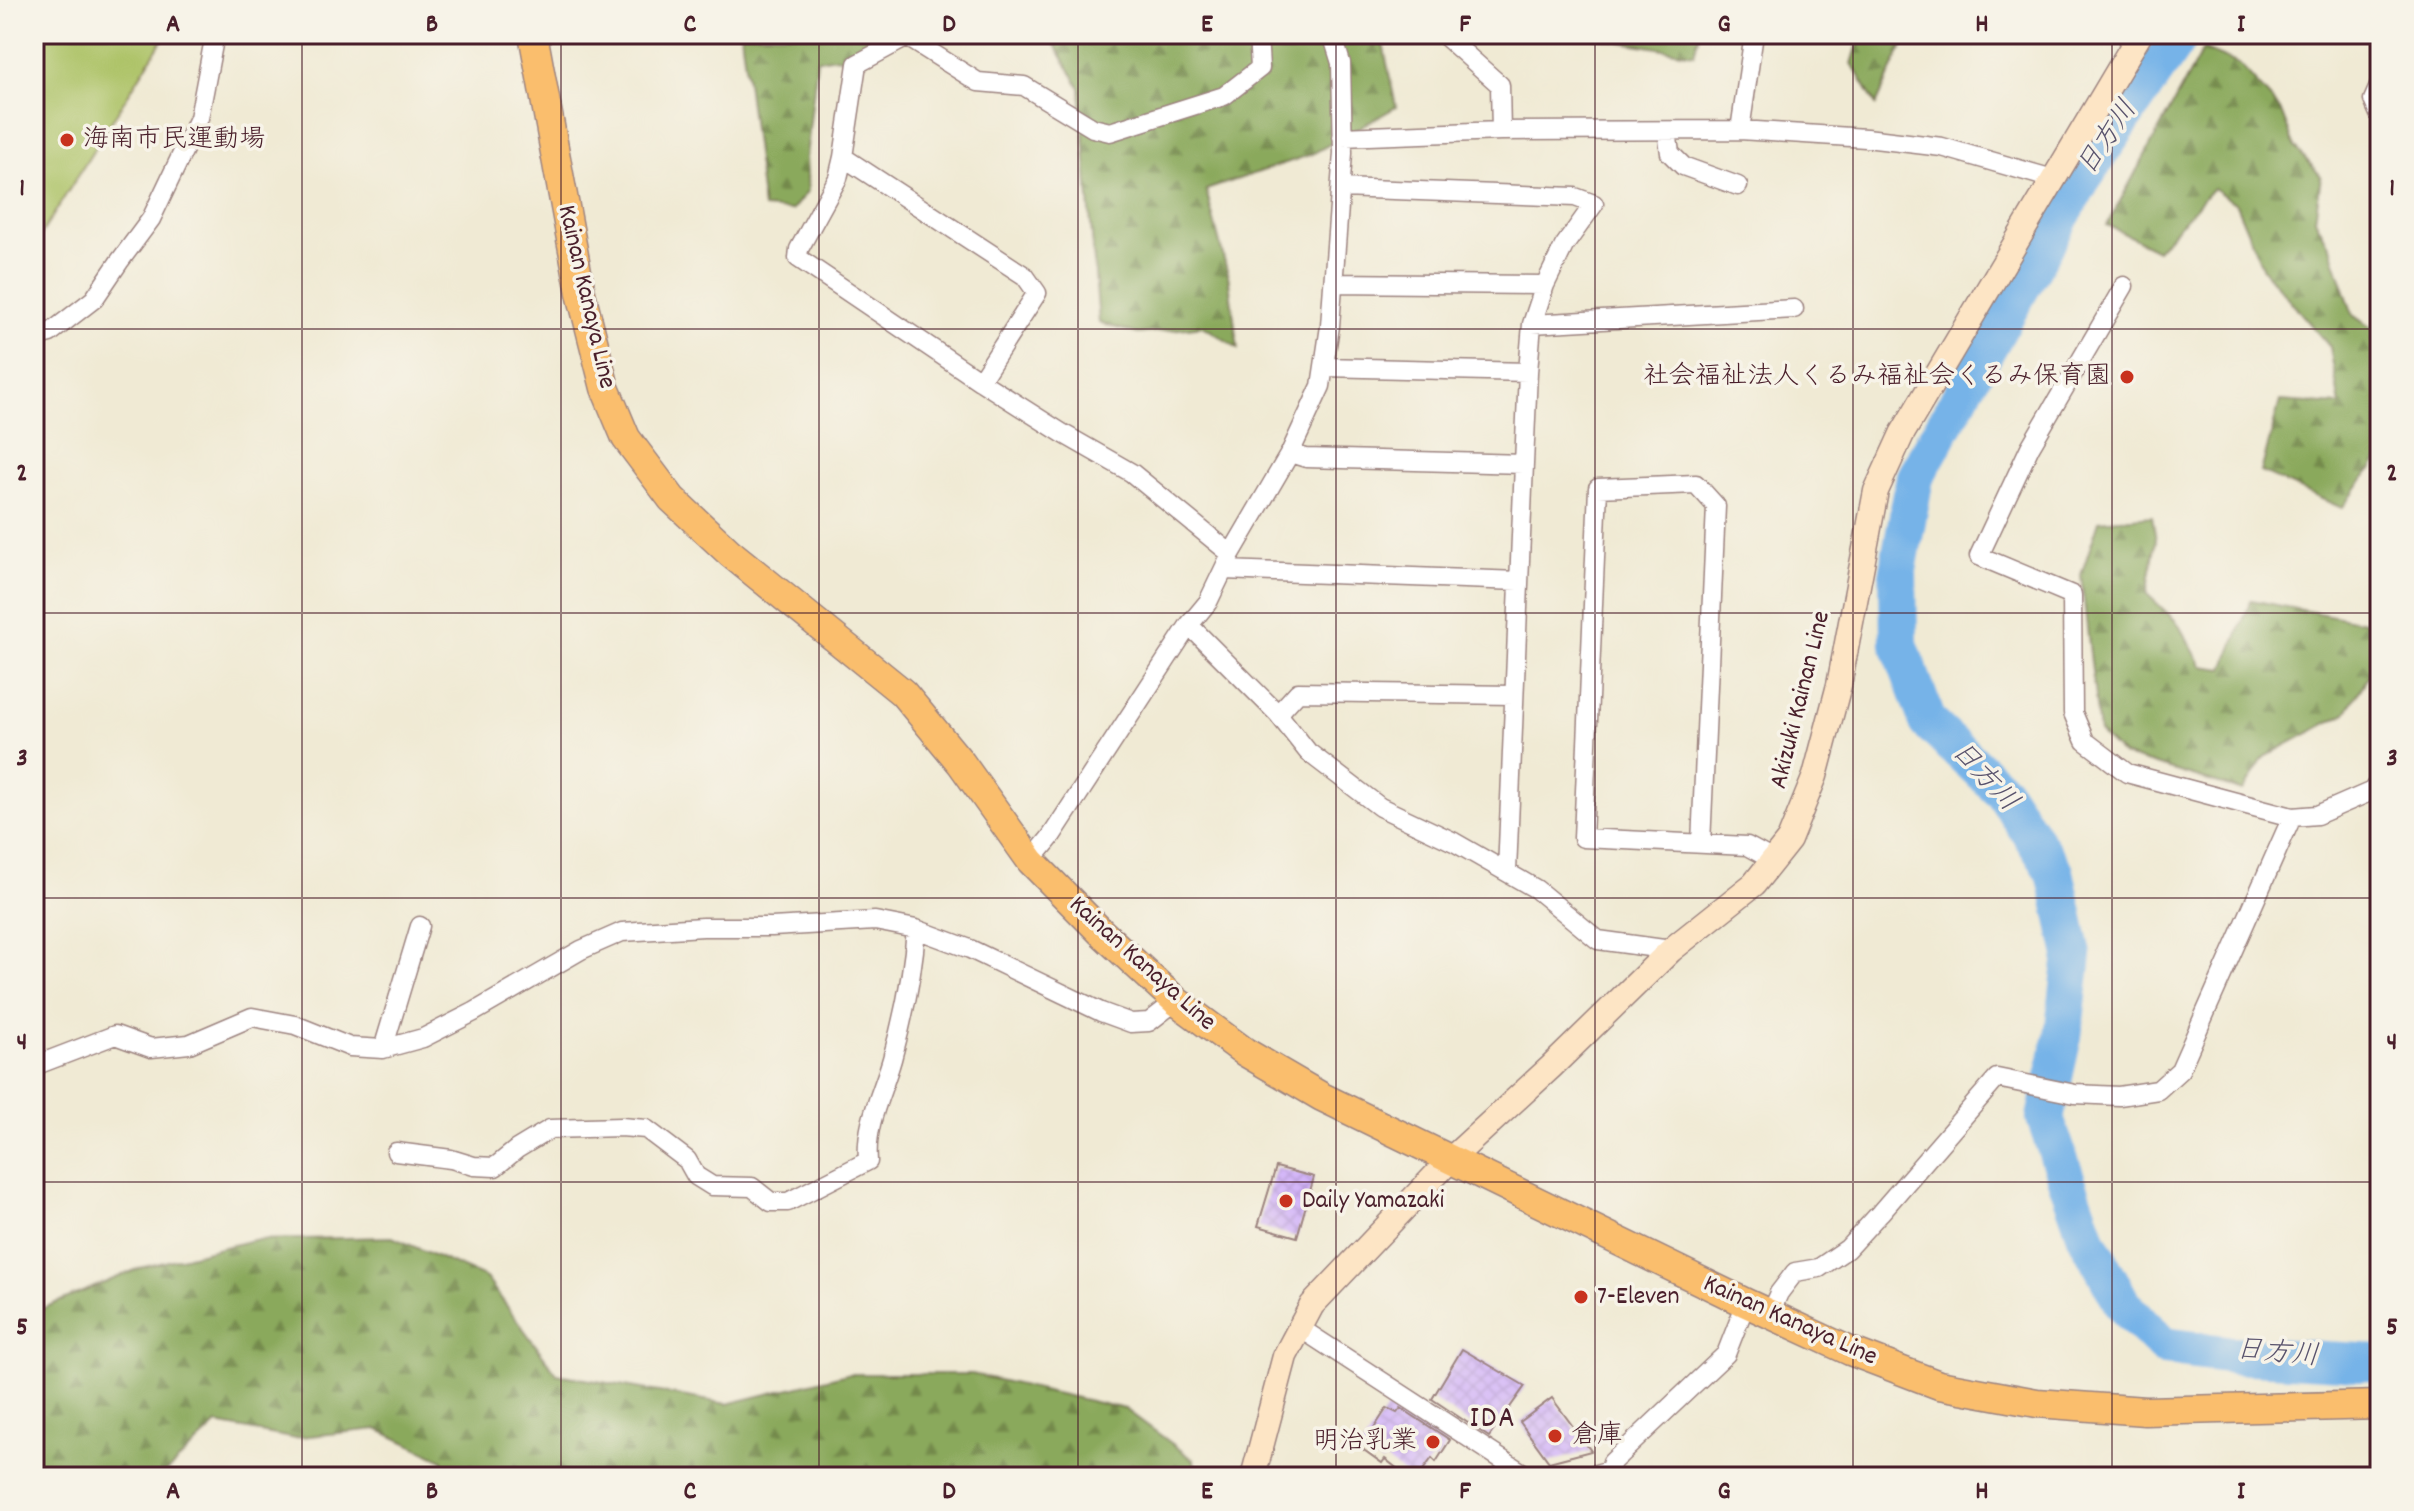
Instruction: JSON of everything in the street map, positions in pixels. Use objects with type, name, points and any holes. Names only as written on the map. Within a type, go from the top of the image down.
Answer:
[{"type":"main road","name":"Kainan Kanaya Line","points":[[533,34],[581,293],[605,388],[626,438],[672,499],[730,553],[903,693],[961,763],[1031,861],[1101,932],[1176,1001],[1245,1052],[1322,1097],[1850,1351],[1939,1385],[2037,1403],[2145,1411],[2380,1405]]},
{"type":"main road","name":"Akizuki Kainan Line","points":[[1253,1477],[1285,1356],[1312,1305],[1451,1159],[1671,950],[1754,884],[1789,840],[1815,776],[1839,685],[1876,491],[1902,434],[2140,34]]},
{"type":"street","points":[[34,337],[50,333],[94,299],[151,219],[199,118],[215,34]]},
{"type":"street","points":[[1258,34],[1260,68],[1224,96],[1110,132],[1093,128],[1024,86],[978,82],[907,37],[857,64],[838,178],[799,249],[798,258],[980,381],[1132,473],[1227,562],[1519,581]]},
{"type":"street","points":[[1031,861],[1050,838],[1189,625],[1208,602],[1227,562],[1290,453],[1321,386],[1342,188],[1341,63],[1332,34]]},
{"type":"street","points":[[1443,34],[1500,85],[1501,131]]},
{"type":"street","points":[[1740,130],[1754,34]]},
{"type":"street","points":[[2380,84],[2373,100],[2380,116]]},
{"type":"street","points":[[1342,137],[1501,131],[1740,130],[1866,138],[1942,147],[2053,179]]},
{"type":"street","points":[[1667,131],[1670,153],[1683,166],[1738,186]]},
{"type":"street","points":[[843,157],[1025,276],[1037,293],[980,381]]},
{"type":"street","points":[[1342,188],[1575,197],[1594,204],[1564,246],[1545,285],[1532,324],[1507,872]]},
{"type":"street","points":[[1334,283],[1545,285]]},
{"type":"street","points":[[2124,286],[2030,447],[1979,556],[2072,595],[2073,713],[2085,741],[2127,773],[2292,817],[2317,815],[2372,791],[2380,780]]},
{"type":"street","points":[[1532,324],[1794,309]]},
{"type":"street","points":[[1324,367],[1528,372]]},
{"type":"street","points":[[1290,453],[1306,458],[1524,464]]},
{"type":"street","points":[[1701,844],[1716,506],[1696,484],[1598,488],[1583,838],[1701,844],[1747,846],[1773,860]]},
{"type":"street","points":[[1189,625],[1278,714],[1308,752],[1380,807],[1454,842],[1536,889],[1598,940],[1671,950]]},
{"type":"street","points":[[1278,714],[1298,692],[1514,695]]},
{"type":"street","points":[[1585,1477],[1610,1474],[1612,1462],[1726,1354],[1758,1308],[1779,1293],[1795,1272],[1819,1268],[1847,1249],[1997,1078],[2063,1091],[2119,1096],[2158,1090],[2180,1070],[2292,817]]},
{"type":"street","points":[[34,1066],[115,1035],[151,1048],[189,1044],[252,1017],[295,1025],[350,1047],[383,1049],[423,1038],[581,950],[622,932],[703,927],[772,927],[875,921],[916,929],[970,949],[1101,1012],[1131,1023],[1149,1022],[1176,1001]]},
{"type":"street","points":[[383,1049],[420,926]]},
{"type":"street","points":[[396,1152],[495,1167],[550,1129],[646,1129],[687,1160],[696,1176],[712,1186],[752,1187],[771,1202],[788,1202],[868,1161],[866,1140],[892,1061],[905,1007],[913,968],[916,929]]},
{"type":"street","points":[[1300,1328],[1529,1477]]},
{"type":"green space","name":"海南市民運動場","points":[[34,34],[166,34],[34,246]]},
{"type":"green space","points":[[741,34],[898,34],[857,64],[837,57],[817,60],[806,157],[808,191],[792,210],[763,208]]},
{"type":"green space","points":[[1049,34],[1381,34],[1396,107],[1312,154],[1206,190],[1228,275],[1238,348],[1203,326],[1138,334],[1099,323],[1080,88]]},
{"type":"green space","points":[[1590,34],[1699,34],[1694,54]]},
{"type":"green space","points":[[1861,34],[1908,34],[1876,105],[1852,64]]},
{"type":"green space","points":[[2203,49],[2239,64],[2280,109],[2295,147],[2321,176],[2315,219],[2331,249],[2353,315],[2380,334],[2380,457],[2342,508],[2261,472],[2280,401],[2340,405],[2330,347],[2263,269],[2236,204],[2213,188],[2157,250],[2107,225]]},
{"type":"green space","points":[[2152,516],[2156,540],[2147,594],[2177,622],[2202,666],[2224,669],[2251,600],[2380,625],[2380,657],[2346,713],[2264,757],[2243,791],[2122,755],[2099,732],[2081,575],[2099,521]]},
{"type":"green space","points":[[392,1237],[486,1278],[557,1374],[727,1404],[847,1374],[972,1374],[1125,1409],[1194,1460],[1196,1477],[442,1477],[443,1460],[377,1429],[291,1438],[217,1424],[161,1477],[34,1477],[34,1312],[140,1268],[253,1240]]},
{"type":"building","name":"Daily Yamazaki","points":[[1276,1167],[1314,1177],[1297,1237],[1258,1226]]},
{"type":"building","points":[[1462,1349],[1525,1386],[1489,1437],[1432,1399]]},
{"type":"building","name":"倉庫","points":[[1552,1398],[1591,1451],[1549,1462],[1520,1422]]},
{"type":"building","points":[[1387,1408],[1397,1413],[1401,1408],[1450,1440],[1436,1462],[1432,1458],[1418,1477],[1408,1477],[1385,1459],[1382,1463],[1361,1448]]},
{"type":"waterway","name":"日方川","points":[[2181,34],[2082,179],[1915,477],[1898,570],[1899,644],[1928,722],[2003,792],[2055,872],[2073,955],[2063,1036],[2045,1118],[2086,1236],[2123,1305],[2164,1346],[2233,1355],[2380,1363]]},
{"type":"place","name":"海南市民運動場","points":[[67,140]]},
{"type":"place","name":"社会福祉法人くるみ福祉会くるみ保育園","points":[[2127,377]]},
{"type":"place","name":"Daily Yamazaki","points":[[1286,1201]]},
{"type":"place","name":"7-Eleven","points":[[1581,1297]]},
{"type":"place","name":"倉庫","points":[[1555,1436]]},
{"type":"place","name":"明治乳業","points":[[1433,1442]]},
{"type":"district","name":"IDA","points":[[1493,1420]]}]
